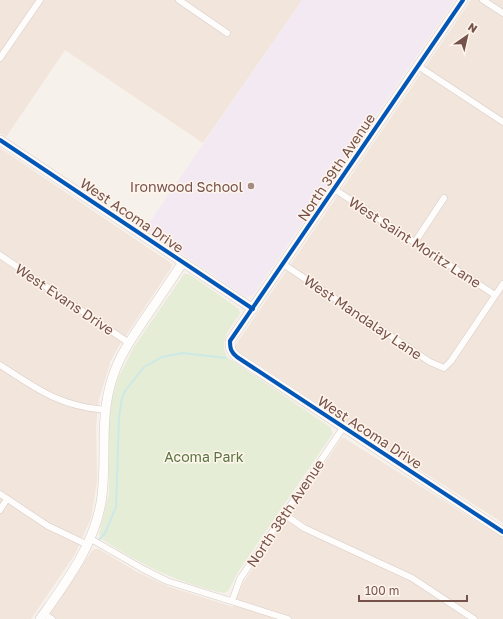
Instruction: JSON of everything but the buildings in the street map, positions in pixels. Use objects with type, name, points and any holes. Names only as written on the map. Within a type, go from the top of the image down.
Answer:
[{"type":"street","points":[[0,58],[40,0]]},
{"type":"street","points":[[179,0],[227,33]]},
{"type":"street","name":"North 39th Avenue","points":[[230,347],[230,341],[252,308],[463,0]]},
{"type":"street","points":[[483,0],[503,13]]},
{"type":"street","points":[[418,66],[503,122]]},
{"type":"street","name":"West Acoma Drive","points":[[0,140],[252,308]]},
{"type":"street","name":"West Saint Moritz Lane","points":[[334,189],[495,295]]},
{"type":"street","points":[[415,242],[444,198]]},
{"type":"street","name":"West Evans Drive","points":[[0,255],[129,342]]},
{"type":"street","points":[[45,617],[79,562],[89,542],[102,495],[105,410],[113,375],[129,342],[183,262]]},
{"type":"street","name":"West Mandalay Lane","points":[[283,264],[430,362],[444,368],[451,361],[495,295]]},
{"type":"street","points":[[495,295],[503,284]]},
{"type":"street","name":"West Acoma Drive","points":[[230,347],[232,352],[237,357],[503,532]]},
{"type":"street","points":[[0,364],[48,395],[75,406],[105,410]]},
{"type":"street","name":"North 38th Avenue","points":[[232,601],[240,579],[343,428]]},
{"type":"street","points":[[0,494],[48,526],[89,542],[167,581],[288,619]]},
{"type":"street","points":[[0,510],[7,499]]},
{"type":"street","points":[[284,514],[304,528],[412,578],[474,619]]},
{"type":"shaded area","points":[[0,0],[302,0],[203,143],[65,50],[6,137],[0,133]]},
{"type":"shaded area","name":"Ironwood School","points":[[302,0],[455,0],[256,291],[253,295],[246,297],[145,229]]},
{"type":"shaded area","points":[[471,0],[503,0],[503,523],[236,350],[235,346]]},
{"type":"shaded area","points":[[0,148],[172,264],[171,268],[120,344],[111,360],[99,399],[96,426],[97,481],[91,518],[75,554],[31,619],[0,619]]},
{"type":"shaded area","points":[[344,438],[503,538],[503,619],[47,619],[91,552],[95,549],[99,549],[137,572],[170,587],[233,607],[243,583],[341,439]]},
{"type":"green space","name":"Acoma Park","points":[[184,274],[189,274],[239,309],[240,314],[225,339],[224,345],[227,357],[330,427],[333,433],[238,572],[228,591],[224,593],[176,579],[145,565],[102,539],[99,534],[109,493],[109,419],[111,401],[118,378],[134,347]]},
{"type":"waterway","points":[[98,541],[105,533],[116,507],[119,417],[122,398],[125,391],[144,367],[162,357],[182,353],[226,358]]},
{"type":"cycle path","points":[[463,0],[230,341],[230,344],[232,352],[237,357],[503,532]]},
{"type":"cycle path","points":[[0,140],[253,309]]},
{"type":"place","name":"Ironwood School","points":[[251,186]]}]
